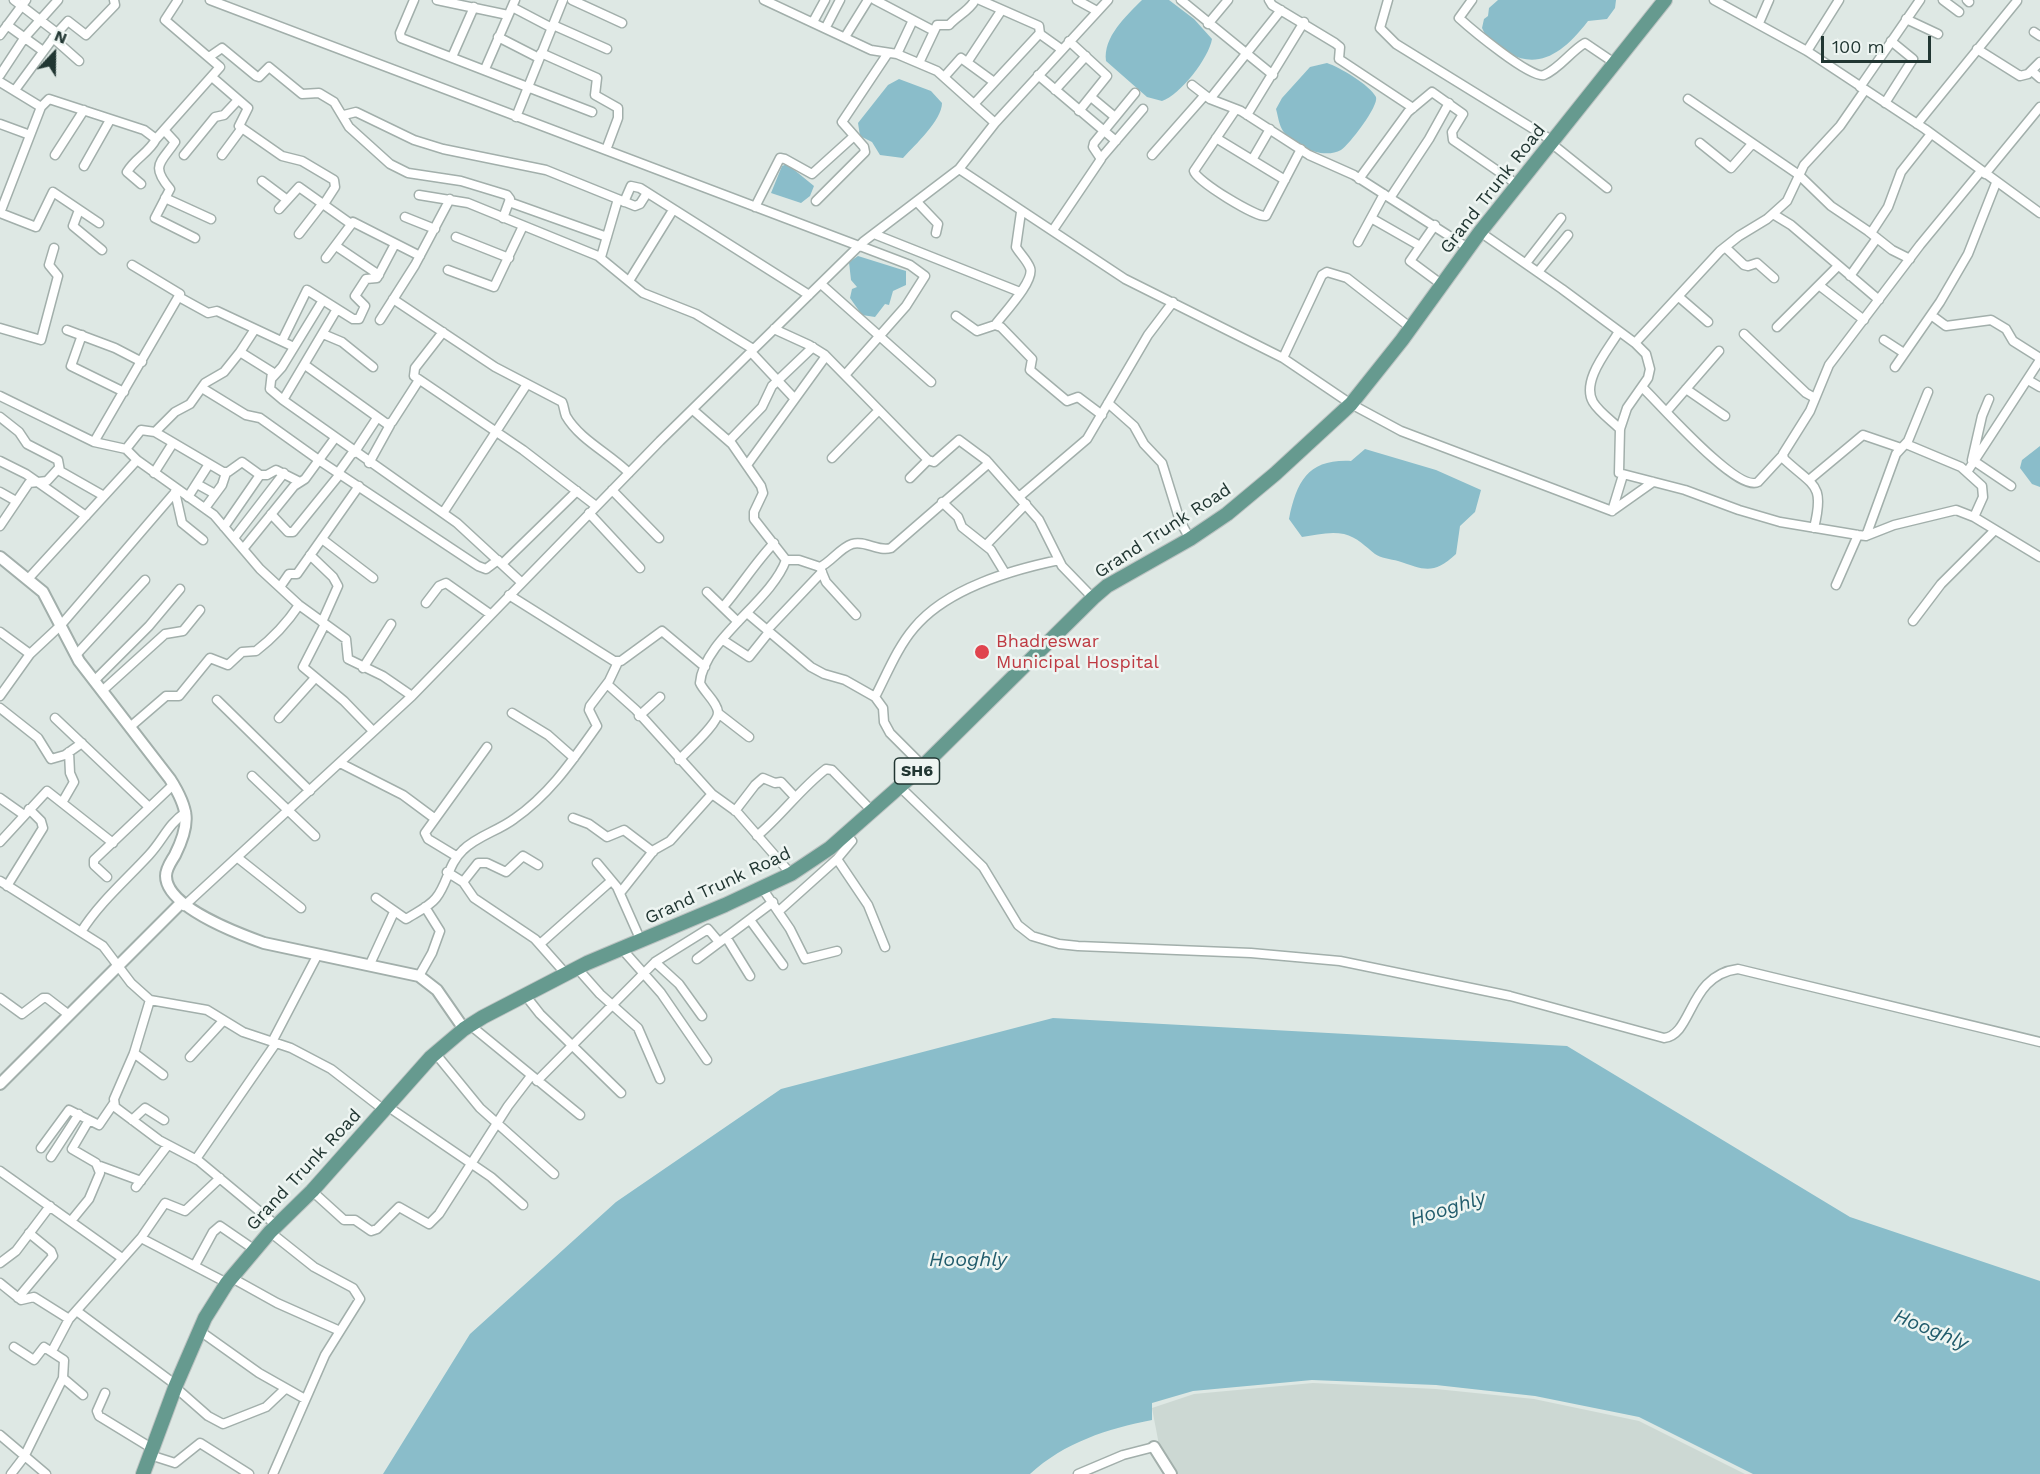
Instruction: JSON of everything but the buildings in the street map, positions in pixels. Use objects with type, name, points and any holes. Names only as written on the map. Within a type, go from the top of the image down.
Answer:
[{"type":"main road","name":"Grand Trunk Road","points":[[142,1474],[200,1331],[229,1280],[435,1053],[467,1027],[571,971],[791,874],[846,834],[900,787],[1093,597],[1107,586],[1190,539],[1249,497],[1351,404],[1411,328],[1480,232],[1665,0]]},
{"type":"street","points":[[0,75],[25,37],[58,0]]},
{"type":"street","points":[[15,90],[68,21],[87,34],[115,5],[114,0]]},
{"type":"street","points":[[141,184],[127,172],[137,157],[151,148],[156,139],[220,66],[165,20],[178,0]]},
{"type":"street","points":[[210,0],[910,265],[925,276],[912,299],[845,375]]},
{"type":"street","points":[[414,0],[400,37],[592,112]]},
{"type":"street","points":[[437,0],[459,2],[474,7],[512,7],[607,49]]},
{"type":"street","points":[[516,117],[563,0]]},
{"type":"street","points":[[572,0],[622,23]]},
{"type":"street","points":[[764,0],[871,50],[892,53],[945,76],[995,123]]},
{"type":"street","points":[[813,22],[825,0]]},
{"type":"street","points":[[826,27],[840,0]]},
{"type":"street","points":[[845,37],[868,0]]},
{"type":"street","points":[[874,0],[934,31]]},
{"type":"street","points":[[919,63],[939,23],[950,25],[957,15],[969,10],[975,0]]},
{"type":"street","points":[[980,0],[1039,26],[1040,33],[1061,49]]},
{"type":"street","points":[[1077,0],[1097,11]]},
{"type":"street","points":[[0,1084],[118,964],[182,904],[289,812],[412,696],[628,473],[860,246],[959,169],[995,123],[1108,0]]},
{"type":"street","points":[[1180,0],[1244,54],[1273,75]]},
{"type":"street","points":[[1208,24],[1228,0]]},
{"type":"street","points":[[1269,0],[1281,10],[1304,22],[1338,45],[1339,59],[1413,108]]},
{"type":"street","points":[[1388,0],[1380,26],[1382,31],[1407,52],[1552,142],[1607,188]]},
{"type":"street","points":[[1472,0],[1459,18],[1488,43],[1536,74],[1546,75],[1586,43],[1616,64]]},
{"type":"street","points":[[1714,0],[1807,51],[1917,124],[2040,213]]},
{"type":"street","points":[[1759,23],[1769,0]]},
{"type":"street","points":[[1807,51],[1839,0]]},
{"type":"street","points":[[1635,343],[1725,247],[1773,214],[1790,196],[1799,176],[1862,89],[1891,41],[1920,0]]},
{"type":"street","points":[[1943,0],[1959,12]]},
{"type":"street","points":[[1917,124],[2018,1]]},
{"type":"street","points":[[0,35],[20,2],[79,61]]},
{"type":"street","points":[[452,57],[474,7]]},
{"type":"street","points":[[485,69],[512,7]]},
{"type":"street","points":[[1152,155],[1207,97],[1281,10]]},
{"type":"street","points":[[968,61],[1002,11]]},
{"type":"street","points":[[1906,19],[1938,34]]},
{"type":"street","points":[[816,201],[865,152],[864,147],[843,125],[843,120],[913,20]]},
{"type":"street","points":[[1246,115],[1304,22]]},
{"type":"street","points":[[7,25],[44,51]]},
{"type":"street","points":[[975,103],[1040,33]]},
{"type":"street","points":[[498,37],[597,78],[595,95],[618,108],[618,118],[606,150]]},
{"type":"street","points":[[1068,41],[1107,76],[1078,111]]},
{"type":"street","points":[[1885,103],[1913,59],[1891,41]]},
{"type":"street","points":[[209,57],[222,48],[257,77],[271,67],[302,94],[319,93],[329,98],[344,115],[353,132],[397,168],[420,176],[461,181],[507,195],[509,202],[503,218]]},
{"type":"street","points":[[1977,49],[2020,76],[2032,71],[2040,62]]},
{"type":"street","points":[[1055,90],[1086,56]]},
{"type":"street","points":[[945,76],[958,58],[968,61],[994,82]]},
{"type":"street","points":[[2032,71],[2040,78]]},
{"type":"street","points":[[1038,75],[1116,141]]},
{"type":"street","points":[[212,77],[249,109],[238,124],[242,128],[282,156],[302,161],[334,180],[334,187],[323,204],[299,234]]},
{"type":"street","points":[[0,82],[41,107]]},
{"type":"street","points":[[1192,85],[1207,97],[1236,109],[1300,148],[1359,179],[1468,248]]},
{"type":"street","points":[[1359,179],[1413,108],[1432,92],[1463,114],[1453,130],[1453,140],[1518,185]]},
{"type":"street","points":[[1101,157],[1093,147],[1103,131],[1135,93]]},
{"type":"street","points":[[1090,98],[1115,117]]},
{"type":"street","points":[[99,223],[52,192],[36,227],[0,213],[41,107],[48,99],[144,130],[156,139]]},
{"type":"street","points":[[1688,99],[1799,176],[1831,206],[1892,250],[1910,259]]},
{"type":"street","points":[[184,155],[215,117],[224,116],[238,100]]},
{"type":"street","points":[[1358,242],[1371,218],[1429,139],[1449,103]]},
{"type":"street","points":[[1643,388],[1718,465],[1749,483],[1758,482],[1782,456],[1815,398],[1826,370],[1910,259],[2040,106]]},
{"type":"street","points":[[1053,230],[1101,157],[1143,109]]},
{"type":"street","points":[[1236,109],[1194,173],[1199,179],[1258,216],[1266,216],[1300,148]]},
{"type":"street","points":[[55,155],[84,110]]},
{"type":"street","points":[[344,115],[357,112],[401,134],[443,149],[546,170],[638,206],[648,193]]},
{"type":"street","points":[[84,166],[110,120]]},
{"type":"street","points":[[0,124],[30,135]]},
{"type":"street","points":[[222,155],[242,128]]},
{"type":"street","points":[[1252,160],[1270,129]]},
{"type":"street","points":[[164,130],[175,142],[159,163],[159,177],[170,189],[155,218],[195,238]]},
{"type":"street","points":[[1850,276],[1888,207],[1900,172],[1931,134]]},
{"type":"street","points":[[755,207],[780,158],[812,174],[853,137]]},
{"type":"street","points":[[1216,138],[1285,180]]},
{"type":"street","points":[[1700,143],[1731,168],[1752,144]]},
{"type":"street","points":[[959,169],[1125,279],[1282,358],[1351,404],[1401,431],[1612,511]]},
{"type":"street","points":[[262,181],[286,199]]},
{"type":"street","points":[[1894,367],[1931,315],[1968,254],[1996,183]]},
{"type":"street","points":[[601,257],[621,200],[633,185],[809,295]]},
{"type":"street","points":[[279,209],[299,187],[351,224],[358,223],[420,256]]},
{"type":"street","points":[[419,195],[468,203],[601,257],[650,297],[696,314],[752,351],[794,398]]},
{"type":"street","points":[[165,198],[211,219]]},
{"type":"street","points":[[380,320],[420,256],[450,199]]},
{"type":"street","points":[[509,202],[607,237]]},
{"type":"street","points":[[918,202],[938,224],[936,233]]},
{"type":"street","points":[[79,210],[73,226],[102,250]]},
{"type":"street","points":[[629,281],[673,210]]},
{"type":"street","points":[[956,316],[977,331],[995,325],[1020,292],[1030,271],[1016,247],[1021,212]]},
{"type":"street","points":[[1773,214],[1791,225],[1880,300]]},
{"type":"street","points":[[405,217],[435,229]]},
{"type":"street","points":[[1371,218],[1420,246]]},
{"type":"street","points":[[1526,263],[1561,218]]},
{"type":"street","points":[[326,258],[351,224]]},
{"type":"street","points":[[1435,225],[1411,263],[1442,284]]},
{"type":"street","points":[[448,270],[494,287],[523,226]]},
{"type":"street","points":[[1480,232],[1635,343],[1649,362],[1648,378],[1627,408],[1620,429],[1618,471],[1623,475],[1685,490],[1770,519],[1862,536],[1894,525],[1951,511],[1962,512],[2040,557]]},
{"type":"street","points":[[874,234],[1020,292]]},
{"type":"street","points":[[1538,272],[1568,235]]},
{"type":"street","points":[[456,237],[509,258]]},
{"type":"street","points":[[282,341],[306,290],[359,319],[365,306],[355,294],[366,279],[375,280],[379,275],[395,244]]},
{"type":"street","points":[[336,246],[379,275]]},
{"type":"street","points":[[1725,247],[1746,266],[1757,263],[1773,278]]},
{"type":"street","points":[[0,328],[41,340],[58,276],[49,265],[54,248]]},
{"type":"street","points":[[94,442],[180,293],[132,265]]},
{"type":"street","points":[[1777,327],[1805,296],[1821,286],[1838,266]]},
{"type":"street","points":[[1282,358],[1322,275],[1327,272],[1347,278],[1411,328]]},
{"type":"street","points":[[821,284],[879,337],[906,357],[931,382]]},
{"type":"street","points":[[1821,286],[1864,320]]},
{"type":"street","points":[[179,297],[205,312],[217,310],[294,347]]},
{"type":"street","points":[[1679,297],[1708,322]]},
{"type":"street","points":[[393,299],[527,384],[562,402],[566,415],[590,442],[609,453],[628,473]]},
{"type":"street","points":[[272,378],[323,300]]},
{"type":"street","points":[[1020,497],[1087,439],[1148,335],[1173,302]]},
{"type":"street","points":[[283,400],[338,309]]},
{"type":"street","points":[[1931,315],[1946,326],[1990,320],[2006,329],[2013,341],[2039,364],[1971,466]]},
{"type":"street","points":[[995,325],[1004,328],[1032,359],[1030,370],[1044,383],[1066,401],[1078,397],[1102,415]]},
{"type":"street","points":[[155,432],[176,412],[190,404],[202,388],[224,372],[255,329]]},
{"type":"street","points":[[774,329],[813,346],[826,356],[928,460],[934,462],[959,440],[989,463],[1044,526],[1059,560],[1068,573],[1093,597]]},
{"type":"street","points":[[67,330],[142,362]]},
{"type":"street","points":[[443,332],[413,372],[419,380],[497,432],[577,491],[640,568]]},
{"type":"street","points":[[1618,333],[1596,372],[1590,393],[1594,404],[1620,429]]},
{"type":"street","points":[[323,334],[342,342],[373,368]]},
{"type":"street","points":[[1744,334],[1806,393],[1815,398]]},
{"type":"street","points":[[82,335],[71,366],[124,392]]},
{"type":"street","points":[[1884,340],[1904,353]]},
{"type":"street","points":[[729,441],[762,407],[768,392],[777,381],[813,346]]},
{"type":"street","points":[[1667,411],[1719,351]]},
{"type":"street","points":[[240,352],[270,370],[272,378],[270,389],[283,400],[369,463],[458,523],[521,582]]},
{"type":"street","points":[[747,465],[826,356]]},
{"type":"street","points":[[305,365],[390,425]]},
{"type":"street","points":[[369,463],[419,380]]},
{"type":"street","points":[[2028,380],[2040,387]]},
{"type":"street","points":[[443,513],[527,384]]},
{"type":"street","points":[[202,388],[246,415],[260,418],[339,474],[483,569],[500,562],[577,491]]},
{"type":"street","points":[[1686,389],[1725,416]]},
{"type":"street","points":[[1836,585],[1862,536],[1896,454],[1903,446],[1928,392]]},
{"type":"street","points":[[0,396],[94,442],[126,449],[176,491],[205,508],[299,605],[346,639],[348,659],[383,676],[412,696]]},
{"type":"street","points":[[1974,517],[1985,492],[1971,466],[1982,416],[1989,399]]},
{"type":"street","points":[[1108,403],[1134,426],[1144,444],[1162,463],[1180,521],[1190,539]]},
{"type":"street","points":[[693,410],[729,441],[763,490],[753,519],[786,560]]},
{"type":"street","points":[[832,458],[879,410]]},
{"type":"street","points":[[0,417],[19,432],[27,444],[56,458],[58,469],[104,496]]},
{"type":"street","points":[[271,514],[292,533],[339,474],[377,418]]},
{"type":"street","points":[[126,449],[141,430],[155,432],[226,473]]},
{"type":"street","points":[[1809,480],[1863,435],[1971,466],[2011,486]]},
{"type":"street","points":[[243,549],[294,486],[319,460],[334,438]]},
{"type":"street","points":[[154,473],[173,442]]},
{"type":"street","points":[[1782,456],[1809,480],[1820,498],[1814,528]]},
{"type":"street","points":[[28,579],[137,460]]},
{"type":"street","points":[[910,478],[928,460]]},
{"type":"street","points":[[0,461],[86,516]]},
{"type":"street","points":[[205,508],[224,482],[226,473],[242,462],[260,475],[267,475],[273,470],[300,482]]},
{"type":"street","points":[[723,640],[749,657],[768,631],[821,570],[852,544],[861,543],[884,549],[891,548],[989,463]]},
{"type":"street","points":[[188,498],[209,464]]},
{"type":"street","points":[[0,526],[29,483],[33,480],[47,481],[58,469]]},
{"type":"street","points":[[234,538],[284,473]]},
{"type":"street","points":[[224,526],[260,475]]},
{"type":"street","points":[[1612,511],[1623,475]]},
{"type":"street","points":[[1612,511],[1653,482]]},
{"type":"street","points":[[197,484],[215,494]]},
{"type":"street","points":[[280,587],[289,574],[297,574],[359,486]]},
{"type":"street","points":[[612,490],[659,538]]},
{"type":"street","points":[[176,491],[182,523],[202,540]]},
{"type":"street","points":[[0,696],[30,654],[61,625],[176,491]]},
{"type":"street","points":[[0,492],[16,501]]},
{"type":"street","points":[[942,502],[958,517],[962,527],[986,545],[1005,573]]},
{"type":"street","points":[[986,545],[1026,504]]},
{"type":"street","points":[[1913,621],[1941,584],[1994,531]]},
{"type":"street","points":[[322,539],[373,578]]},
{"type":"street","points":[[723,607],[742,586],[753,566],[774,543]]},
{"type":"street","points":[[310,555],[333,577],[338,586],[324,623],[302,664],[374,731]]},
{"type":"street","points":[[0,557],[28,579],[49,600],[76,655],[174,784],[186,812],[184,834],[166,874],[168,885],[182,904],[245,936],[316,956],[370,964],[419,975],[437,990],[467,1027],[580,1115]]},
{"type":"street","points":[[786,560],[800,560],[821,570],[831,588],[856,615]]},
{"type":"street","points":[[749,737],[718,712],[700,683],[705,667],[723,640],[776,579],[786,560]]},
{"type":"street","points":[[875,697],[907,637],[921,621],[964,592],[1005,573],[1059,560]]},
{"type":"street","points":[[76,655],[145,580]]},
{"type":"street","points":[[426,603],[440,586],[446,583],[490,614]]},
{"type":"street","points":[[94,681],[149,626],[180,589]]},
{"type":"street","points":[[707,592],[738,622]]},
{"type":"street","points":[[509,595],[618,662]]},
{"type":"street","points":[[130,727],[166,696],[179,696],[210,658],[228,665],[242,652],[256,651],[276,631],[283,628],[299,605]]},
{"type":"street","points":[[102,691],[165,634],[183,631],[200,610]]},
{"type":"street","points":[[747,613],[818,671],[845,680],[875,697],[883,708],[884,722],[890,733],[922,766]]},
{"type":"street","points":[[363,668],[391,624]]},
{"type":"street","points":[[376,897],[406,919],[436,898],[456,856],[476,839],[494,832],[532,806],[550,789],[597,726],[589,710],[607,684],[618,662],[662,631],[705,667]]},
{"type":"street","points":[[0,632],[30,654]]},
{"type":"street","points":[[279,718],[315,678]]},
{"type":"street","points":[[607,684],[711,794],[735,811],[791,874]]},
{"type":"street","points":[[639,716],[660,697]]},
{"type":"street","points":[[217,700],[310,792]]},
{"type":"street","points":[[0,708],[38,738],[51,759],[69,752],[82,743]]},
{"type":"street","points":[[679,760],[704,734],[718,712]]},
{"type":"street","points":[[512,713],[554,740],[574,758]]},
{"type":"street","points":[[54,718],[149,807]]},
{"type":"street","points":[[456,856],[425,836],[426,830],[487,747]]},
{"type":"street","points":[[63,801],[74,782],[69,772],[69,752]]},
{"type":"street","points":[[339,763],[403,795],[434,818]]},
{"type":"street","points":[[757,836],[779,818],[795,797],[829,769],[872,811]]},
{"type":"street","points":[[252,776],[315,836]]},
{"type":"street","points":[[735,811],[763,778],[775,783],[781,782],[795,797]]},
{"type":"street","points":[[107,877],[93,863],[174,784]]},
{"type":"street","points":[[900,787],[983,867],[1024,931],[1059,944],[1251,953],[1340,961],[1510,996],[1664,1038],[1670,1037],[1679,1029],[1706,983],[1714,975],[1738,969],[2040,1042]]},
{"type":"street","points":[[0,841],[47,791],[63,801],[113,843]]},
{"type":"street","points":[[620,893],[652,852],[670,841],[711,794]]},
{"type":"street","points":[[0,798],[41,821],[43,828],[4,884],[103,946],[131,983],[150,1000],[207,1010],[243,1032],[274,1043],[331,1069],[385,1108],[473,1164],[524,1205]]},
{"type":"street","points":[[81,932],[94,913],[150,853],[169,826],[186,812]]},
{"type":"street","points":[[573,818],[589,824],[607,837],[624,830],[652,852]]},
{"type":"street","points":[[779,911],[837,859],[852,841],[846,834]]},
{"type":"street","points":[[463,882],[478,863],[487,863],[506,872],[523,856],[538,865]]},
{"type":"street","points":[[238,858],[301,908]]},
{"type":"street","points":[[837,859],[868,905],[885,946]]},
{"type":"street","points":[[597,863],[620,893],[641,941]]},
{"type":"street","points":[[447,872],[463,882],[474,898],[540,944],[638,1028],[660,1079]]},
{"type":"street","points":[[540,944],[611,881]]},
{"type":"street","points":[[762,888],[779,911],[805,959],[837,951]]},
{"type":"street","points":[[697,959],[773,902]]},
{"type":"street","points":[[419,975],[432,953],[440,931],[424,907]]},
{"type":"street","points":[[370,964],[394,912]]},
{"type":"street","points":[[750,920],[783,965]]},
{"type":"street","points":[[312,1191],[344,1220],[355,1220],[371,1231],[377,1229],[399,1207],[429,1224],[473,1164],[497,1123],[534,1078],[572,1045],[655,962],[708,929],[723,940],[750,976]]},
{"type":"street","points":[[622,949],[643,973],[707,1060]]},
{"type":"street","points":[[196,1159],[274,1043],[316,956]]},
{"type":"street","points":[[655,962],[679,984],[702,1016]]},
{"type":"street","points":[[525,995],[621,1093]]},
{"type":"street","points":[[0,998],[22,1014],[43,998],[48,998],[69,1015]]},
{"type":"street","points":[[41,1148],[69,1110],[99,1125],[114,1103],[134,1053],[150,1000]]},
{"type":"street","points":[[190,1057],[223,1021]]},
{"type":"street","points":[[134,1053],[163,1075]]},
{"type":"street","points":[[435,1053],[470,1097],[554,1174]]},
{"type":"street","points":[[114,1103],[118,1110],[132,1120],[168,1145],[196,1159],[220,1178],[314,1267],[358,1293],[360,1299],[325,1354],[273,1474]]},
{"type":"street","points":[[132,1120],[145,1108],[164,1120]]},
{"type":"street","points":[[51,1157],[80,1114]]},
{"type":"street","points":[[89,1120],[72,1149],[100,1166],[139,1184],[168,1145]]},
{"type":"street","points":[[71,1221],[89,1199],[100,1173],[100,1166]]},
{"type":"street","points":[[0,1171],[122,1258]]},
{"type":"street","points":[[52,1351],[69,1319],[78,1312],[141,1238],[165,1203],[185,1211],[220,1178]]},
{"type":"street","points":[[0,1263],[16,1251],[50,1206]]},
{"type":"street","points":[[195,1265],[213,1232],[220,1226],[255,1250]]},
{"type":"street","points":[[18,1298],[53,1256],[51,1251],[29,1233]]},
{"type":"street","points":[[141,1238],[340,1331]]},
{"type":"street","points":[[0,1283],[18,1298],[25,1301],[36,1298],[69,1319]]},
{"type":"street","points":[[78,1312],[176,1386],[214,1421],[223,1424],[266,1407],[285,1389]]},
{"type":"street","points":[[200,1331],[259,1373],[305,1399]]},
{"type":"street","points":[[11,1474],[24,1457],[63,1378],[64,1360],[44,1347],[34,1360],[14,1347]]},
{"type":"street","points":[[63,1378],[83,1395]]},
{"type":"street","points":[[105,1393],[97,1414],[152,1452],[176,1463],[200,1443],[249,1474]]},
{"type":"street","points":[[0,1435],[46,1474]]},
{"type":"street","points":[[1078,1474],[1092,1472],[1123,1455],[1154,1447],[1171,1474]]},
{"type":"shaded area","points":[[1313,1383],[1436,1389],[1534,1399],[1639,1421],[1745,1474],[1175,1474],[1159,1445],[1152,1408],[1194,1394]]},
{"type":"water","points":[[1142,0],[1169,0],[1194,19],[1212,39],[1210,47],[1193,75],[1177,91],[1162,101],[1147,97],[1106,61],[1106,52],[1112,35]]},
{"type":"water","points":[[1498,0],[1616,0],[1615,8],[1607,19],[1588,21],[1564,47],[1552,55],[1540,59],[1527,59],[1513,56],[1485,34],[1482,28],[1489,8]]},
{"type":"water","points":[[1327,63],[1361,82],[1376,97],[1376,102],[1363,125],[1341,150],[1334,153],[1309,150],[1294,142],[1280,126],[1276,109],[1282,98],[1310,67]]},
{"type":"water","points":[[899,79],[931,91],[942,103],[938,117],[903,158],[880,155],[872,142],[860,136],[858,123],[888,85]]},
{"type":"water","points":[[787,164],[814,186],[810,196],[801,203],[771,193],[782,166]]},
{"type":"water","points":[[858,256],[906,271],[906,285],[893,291],[889,305],[885,304],[875,317],[862,315],[850,298],[852,289],[857,287],[851,280],[849,262]]},
{"type":"water","points":[[2040,446],[2040,487],[2032,484],[2020,468],[2022,460]]},
{"type":"water","points":[[1365,449],[1436,470],[1481,490],[1475,512],[1460,526],[1456,554],[1448,561],[1428,569],[1375,554],[1349,535],[1328,533],[1302,537],[1289,519],[1301,483],[1315,468],[1337,461],[1351,461]]},
{"type":"water","name":"Hooghly","points":[[1053,1018],[1567,1046],[1850,1217],[2040,1281],[2040,1474],[1753,1474],[1639,1417],[1535,1396],[1436,1385],[1312,1380],[1193,1391],[1152,1403],[1152,1420],[1087,1438],[1058,1453],[1030,1474],[383,1474],[470,1334],[616,1202],[781,1089]]},
{"type":"place","name":"Bhadreswar Municipal Hospital","points":[[982,652]]}]
